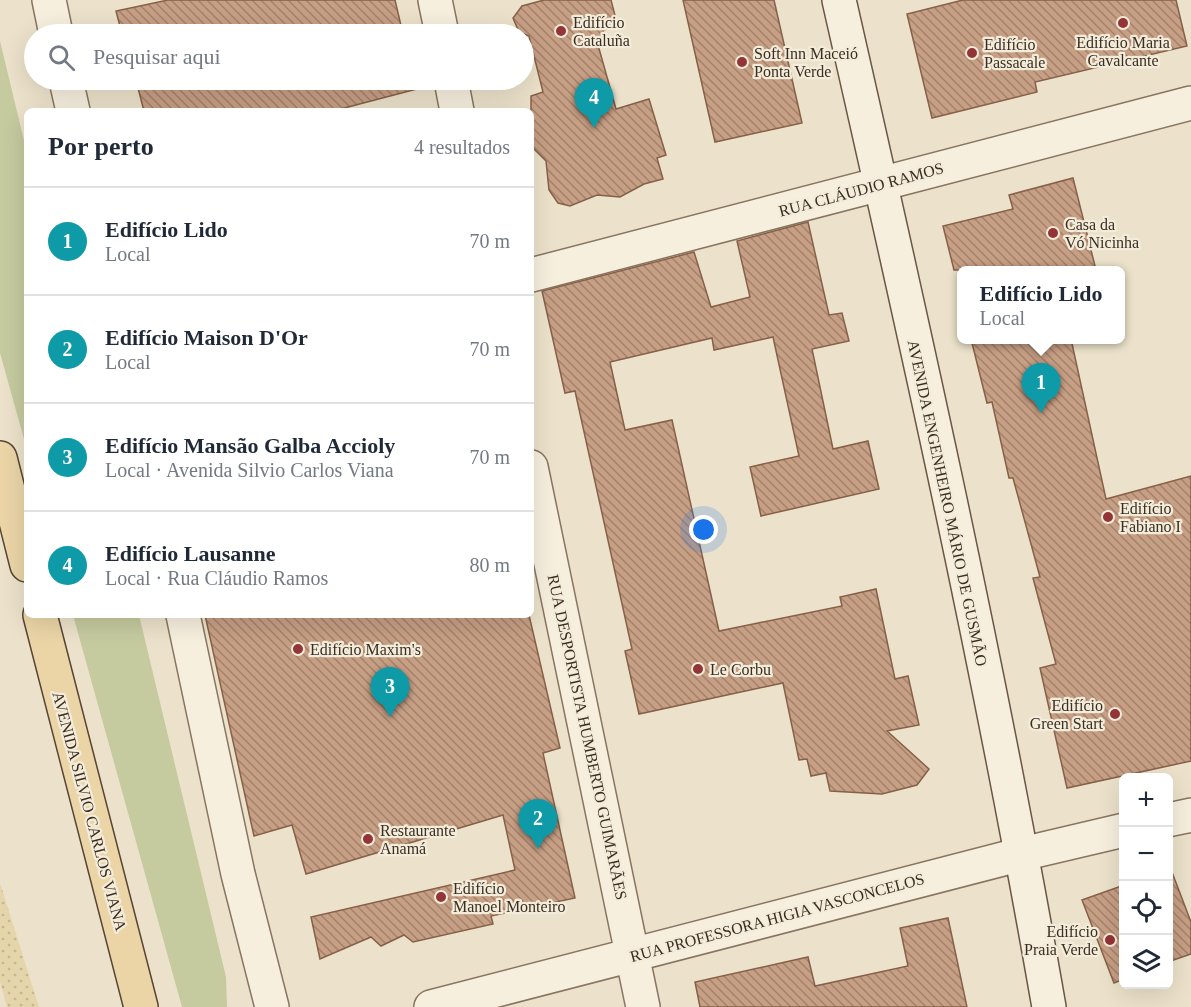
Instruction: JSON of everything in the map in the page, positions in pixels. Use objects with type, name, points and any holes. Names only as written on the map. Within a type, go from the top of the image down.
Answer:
[{"type":"main road","points":[[0,459],[24,553]]},
{"type":"main road","name":"AVENIDA SILVIO CARLOS VIANA","points":[[40,618],[141,1007]]},
{"type":"street","points":[[49,0],[54,24]]},
{"type":"street","points":[[435,0],[440,24]]},
{"type":"street","name":"AVENIDA ENGENHEIRO MÁRIO DE GUSMÃO","points":[[839,0],[882,184],[1022,854],[1049,1007]]},
{"type":"street","points":[[68,90],[72,108]]},
{"type":"street","points":[[453,90],[457,108]]},
{"type":"street","name":"RUA CLÁUDIO RAMOS","points":[[534,274],[1191,103]]},
{"type":"street","name":"RUA DESPORTISTA HUMBERTO GUIMARÃES","points":[[534,481],[634,954],[643,1007]]},
{"type":"street","points":[[184,618],[238,874],[272,1007]]},
{"type":"street","points":[[1173,819],[1191,815]]},
{"type":"street","name":"RUA PROFESSORA HIGIA VASCONCELOS","points":[[431,1007],[1022,854],[1119,832]]},
{"type":"sand","points":[[0,884],[39,1007],[7,1007],[0,982]]},
{"type":"green space","points":[[0,41],[24,141],[24,439],[0,353]]},
{"type":"green space","points":[[74,618],[140,618],[226,977],[227,1007],[182,1007]]},
{"type":"building","points":[[168,0],[395,0],[401,24],[119,24],[116,11]]},
{"type":"building","points":[[544,0],[611,0],[618,27],[603,30],[606,43],[598,45],[616,109],[649,99],[666,155],[657,158],[663,179],[644,184],[620,197],[597,195],[570,206],[558,203],[549,190],[546,161],[534,149],[534,108],[531,108],[531,96],[543,92],[534,56],[534,24],[516,24],[513,18],[522,6]]},
{"type":"building","name":"Soft Inn Maceió Ponta Verde","points":[[683,0],[774,0],[802,123],[715,142]]},
{"type":"building","points":[[963,0],[1176,0],[1187,46],[1035,82],[1037,92],[932,118],[907,14]]},
{"type":"building","points":[[139,90],[413,90],[344,108],[143,108]]},
{"type":"building","name":"Casa da Vó Nicinha","points":[[1073,178],[1095,266],[957,266],[957,270],[954,270],[943,226],[1013,209],[1009,195]]},
{"type":"building","points":[[808,222],[829,315],[842,313],[849,341],[812,349],[833,449],[868,441],[879,489],[761,516],[750,467],[799,456],[773,337],[714,350],[712,338],[610,362],[625,430],[672,420],[719,631],[842,606],[840,597],[876,589],[895,679],[908,676],[919,725],[887,731],[929,769],[917,785],[882,794],[830,791],[826,773],[811,776],[807,759],[799,760],[783,683],[639,714],[625,651],[632,649],[575,391],[565,393],[542,291],[694,252],[711,307],[750,297],[737,241]]},
{"type":"building","points":[[972,344],[1072,344],[1106,499],[1191,476],[1191,761],[1136,773],[1119,773],[1119,777],[1067,788],[1040,668],[1056,664],[1033,578],[1040,577],[1013,478],[1009,478],[992,402],[987,403]]},
{"type":"building","points":[[206,618],[530,618],[560,748],[543,753],[575,898],[491,916],[493,924],[413,942],[404,935],[381,946],[371,937],[320,959],[311,917],[515,870],[503,815],[306,874],[292,825],[254,836]]},
{"type":"building","points":[[1173,875],[1191,922],[1191,954],[1173,960]]},
{"type":"building","name":"Edifício Praia Verde","points":[[1119,887],[1119,981],[1114,983],[1082,900]]},
{"type":"building","points":[[948,918],[967,1007],[700,1007],[695,982],[808,957],[815,986],[908,966],[900,928]]},
{"type":"place","name":"Edifício Maria Cavalcante","points":[[1123,23]]},
{"type":"place","name":"Edifício Cataluña","points":[[561,31]]},
{"type":"place","name":"Edifício Passacale","points":[[972,53]]},
{"type":"place","name":"Soft Inn Maceió Ponta Verde","points":[[742,62]]},
{"type":"place","name":"Edifício Lausanne","points":[[594,128]]},
{"type":"place","name":"Casa da Vó Nicinha","points":[[1053,233]]},
{"type":"place","name":"Edifício Lido","points":[[1041,413]]},
{"type":"place","name":"Edifício Fabiano I","points":[[1108,517]]},
{"type":"place","name":"Edifício Maxim's","points":[[298,649]]},
{"type":"place","name":"Le Corbu","points":[[698,669]]},
{"type":"place","name":"Edifício Green Start","points":[[1115,714]]},
{"type":"place","name":"Edifício Mansão Galba Accioly","points":[[390,717]]},
{"type":"place","name":"Restaurante Anamá","points":[[368,839]]},
{"type":"place","name":"Edifício Maison D'Or","points":[[538,849]]},
{"type":"place","name":"Edifício Manoel Monteiro","points":[[441,897]]},
{"type":"place","name":"Edifício Praia Verde","points":[[1110,940]]}]
